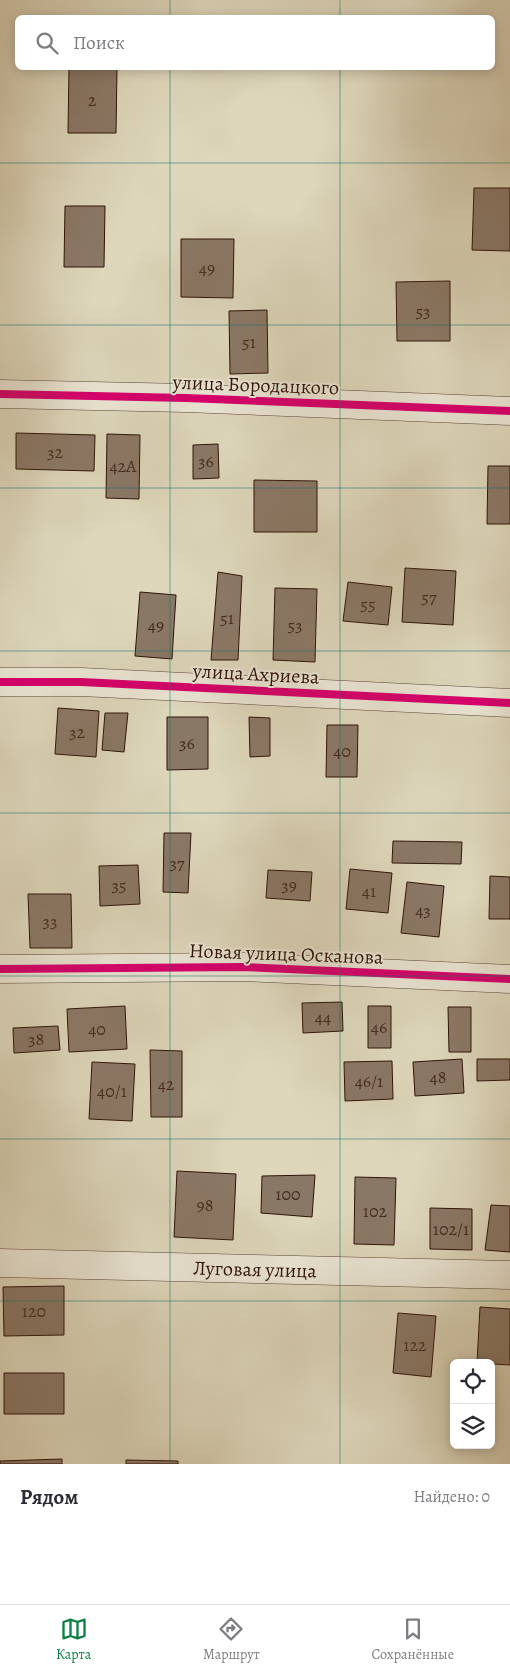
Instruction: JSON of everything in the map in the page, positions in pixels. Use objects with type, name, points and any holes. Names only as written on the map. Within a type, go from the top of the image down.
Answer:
[{"type":"street","name":"улица Бородацкого","points":[[0,394],[186,398],[510,411]]},
{"type":"street","name":"улица Ахриева","points":[[0,682],[81,682],[510,703]]},
{"type":"street","name":"Новая улица Осканова","points":[[0,969],[243,967],[510,979]]},
{"type":"street","name":"Луговая улица","points":[[0,1263],[510,1275]]},
{"type":"building","points":[[69,70],[117,70],[116,133],[68,133]]},
{"type":"building","points":[[474,188],[510,188],[510,251],[472,250]]},
{"type":"building","points":[[65,206],[105,206],[104,267],[64,267]]},
{"type":"building","points":[[181,239],[234,239],[233,298],[181,297]]},
{"type":"building","points":[[450,281],[450,341],[397,341],[396,282]]},
{"type":"building","points":[[267,310],[268,373],[230,374],[229,311]]},
{"type":"building","points":[[16,433],[95,435],[94,471],[16,469]]},
{"type":"building","points":[[107,434],[140,435],[139,499],[106,498]]},
{"type":"building","points":[[218,444],[219,478],[193,479],[193,445]]},
{"type":"building","points":[[488,466],[510,466],[510,524],[487,524]]},
{"type":"building","points":[[254,480],[317,481],[317,532],[254,532]]},
{"type":"building","points":[[405,568],[456,571],[453,625],[402,622]]},
{"type":"building","points":[[218,572],[242,576],[238,660],[211,660]]},
{"type":"building","points":[[348,582],[392,587],[388,625],[343,621]]},
{"type":"building","points":[[275,588],[317,589],[315,662],[273,660]]},
{"type":"building","points":[[140,592],[176,595],[172,659],[135,656]]},
{"type":"building","points":[[58,708],[99,711],[96,757],[55,754]]},
{"type":"building","points":[[105,713],[128,713],[124,752],[102,750]]},
{"type":"building","points":[[167,717],[208,717],[208,769],[167,770]]},
{"type":"building","points":[[249,717],[270,718],[270,756],[250,757]]},
{"type":"building","points":[[327,725],[358,725],[357,777],[326,777]]},
{"type":"building","points":[[164,833],[191,833],[188,893],[163,892]]},
{"type":"building","points":[[393,841],[462,842],[461,864],[392,863]]},
{"type":"building","points":[[138,865],[140,904],[100,906],[99,866]]},
{"type":"building","points":[[350,869],[392,873],[388,913],[346,909]]},
{"type":"building","points":[[268,870],[312,872],[310,901],[266,898]]},
{"type":"building","points":[[490,876],[510,877],[510,919],[489,919]]},
{"type":"building","points":[[407,882],[444,886],[439,937],[401,933]]},
{"type":"building","points":[[28,894],[71,894],[72,948],[30,948]]},
{"type":"building","points":[[342,1002],[343,1031],[303,1033],[302,1003]]},
{"type":"building","points":[[125,1006],[127,1049],[69,1052],[67,1009]]},
{"type":"building","points":[[368,1006],[391,1006],[391,1048],[368,1048]]},
{"type":"building","points":[[448,1007],[471,1007],[471,1052],[449,1052]]},
{"type":"building","points":[[58,1026],[60,1050],[14,1053],[13,1028]]},
{"type":"building","points":[[150,1050],[182,1051],[182,1117],[151,1117]]},
{"type":"building","points":[[462,1059],[464,1093],[415,1096],[413,1062]]},
{"type":"building","points":[[477,1059],[510,1059],[510,1080],[477,1081]]},
{"type":"building","points":[[392,1061],[393,1099],[345,1101],[344,1062]]},
{"type":"building","points":[[92,1062],[135,1064],[132,1121],[89,1119]]},
{"type":"building","points":[[177,1171],[236,1174],[233,1240],[174,1237]]},
{"type":"building","points":[[315,1175],[312,1217],[261,1213],[262,1176]]},
{"type":"building","points":[[355,1177],[396,1178],[394,1245],[354,1244]]},
{"type":"building","points":[[491,1205],[510,1206],[510,1252],[485,1250]]},
{"type":"building","points":[[430,1208],[472,1209],[472,1250],[430,1249]]},
{"type":"building","points":[[64,1286],[64,1335],[4,1336],[3,1287]]},
{"type":"building","points":[[480,1307],[510,1309],[510,1365],[495,1364],[495,1359],[477,1359]]},
{"type":"building","points":[[398,1313],[436,1316],[431,1377],[393,1373]]},
{"type":"building","points":[[4,1373],[64,1373],[64,1414],[4,1414]]},
{"type":"building","points":[[62,1459],[62,1464],[0,1464],[0,1461]]},
{"type":"building","points":[[126,1460],[178,1461],[178,1464],[126,1464]]},
{"type":"cycle path","points":[[0,394],[186,398],[510,411]]},
{"type":"cycle path","points":[[0,682],[81,682],[510,703]]},
{"type":"cycle path","points":[[0,969],[243,967],[510,979]]}]
